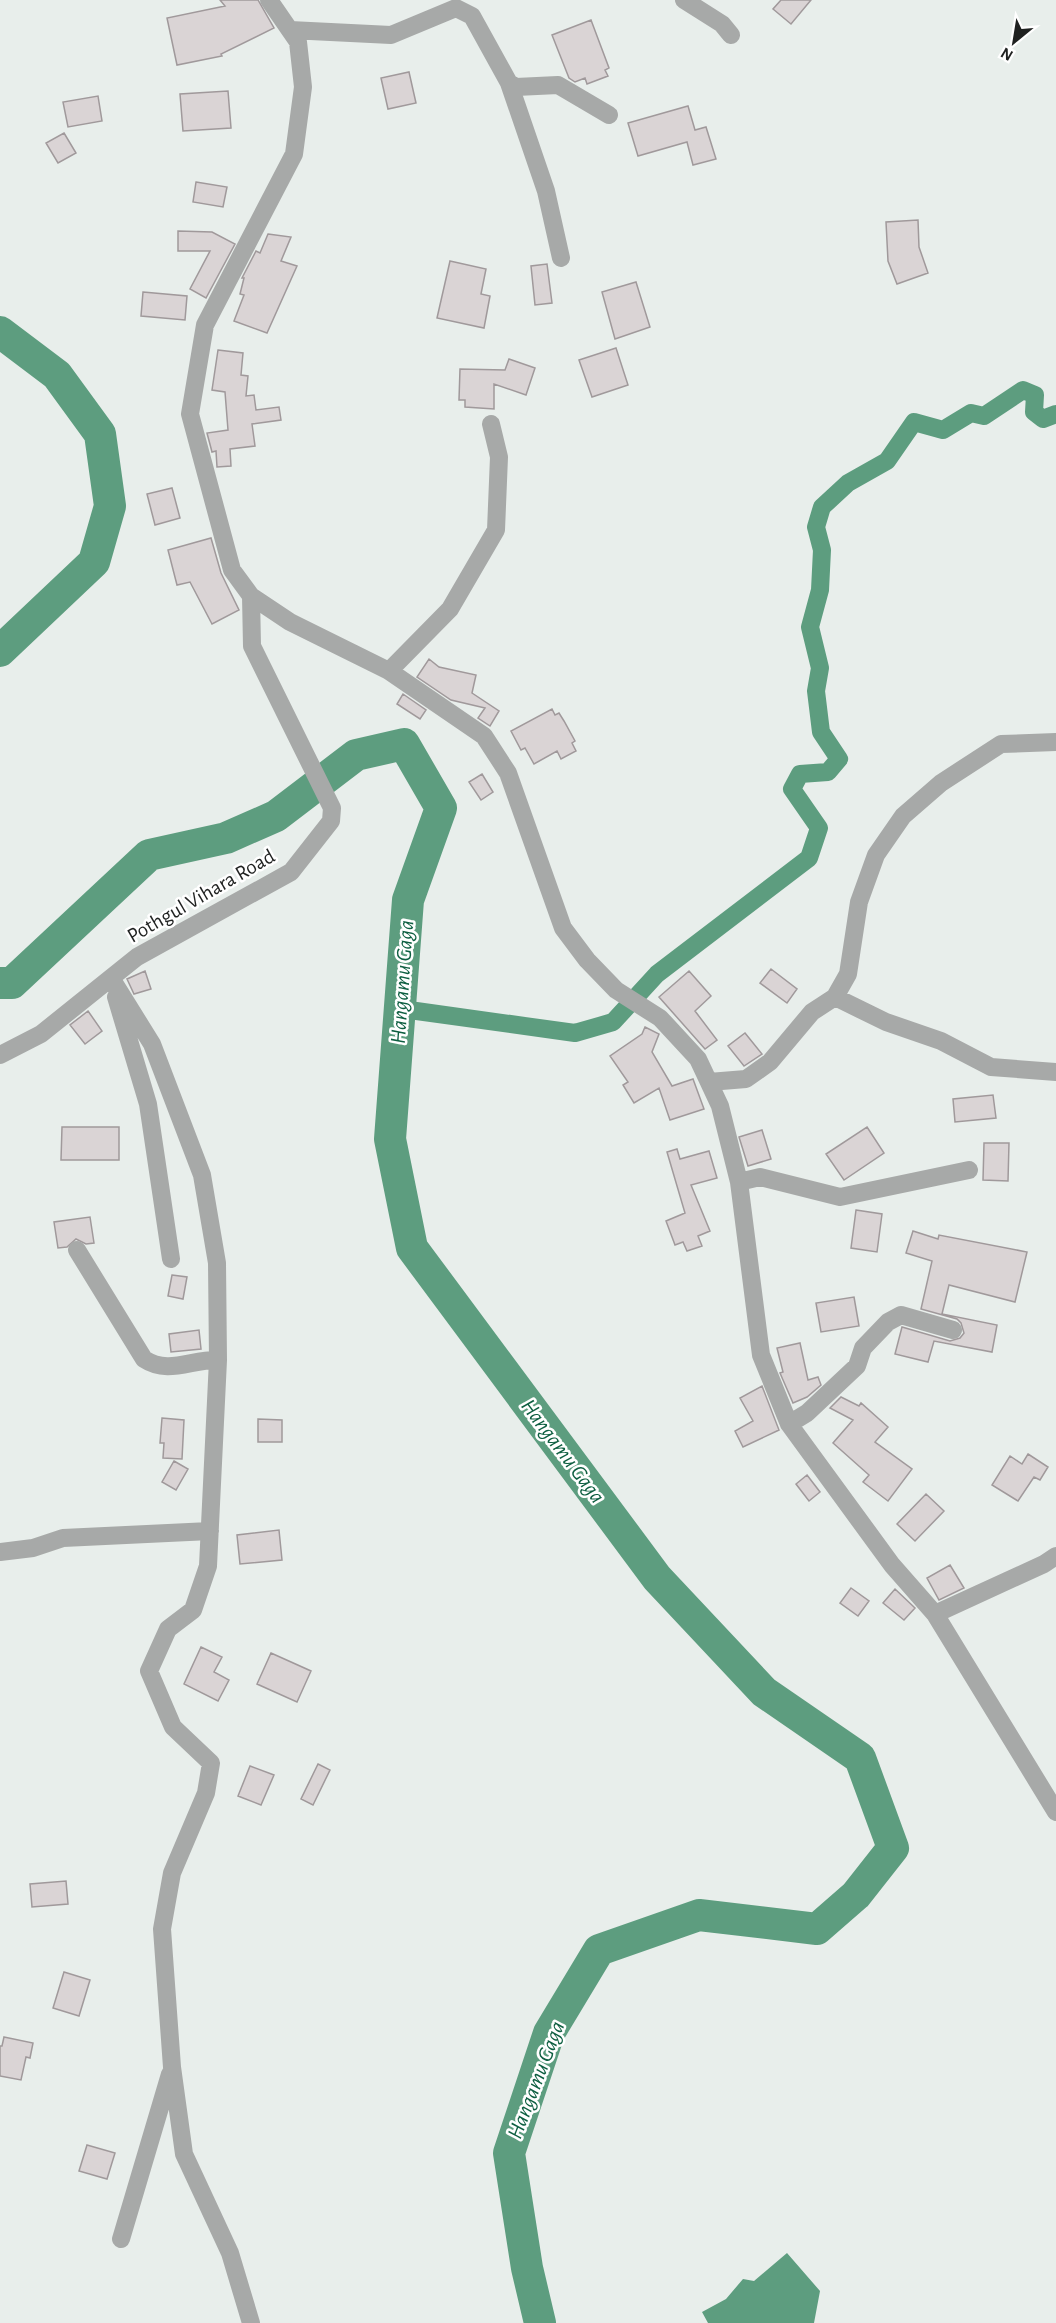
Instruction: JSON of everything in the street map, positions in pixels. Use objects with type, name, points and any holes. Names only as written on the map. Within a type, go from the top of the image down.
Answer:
[{"type":"street","points":[[269,0],[298,42],[303,87],[294,154],[205,325],[190,414],[223,545],[232,570],[251,596],[290,622],[389,671],[484,736],[508,773],[563,928],[587,960],[616,990],[660,1018],[698,1059],[720,1106],[739,1182],[761,1355],[789,1424],[892,1565],[935,1614],[1056,1812]]},
{"type":"street","points":[[684,0],[722,24],[731,35]]},
{"type":"street","points":[[290,30],[391,35],[460,4],[472,16],[509,83],[546,191],[561,258]]},
{"type":"street","points":[[509,83],[516,87],[558,85],[609,115]]},
{"type":"street","points":[[389,671],[450,609],[495,530],[499,457],[490,424]]},
{"type":"street","name":"Pothgul Vihara Road","points":[[0,1055],[41,1034],[137,957],[291,872],[331,821],[332,808],[252,646],[251,596]]},
{"type":"street","points":[[709,1082],[746,1079],[770,1062],[812,1012],[835,997],[848,974],[859,902],[876,855],[903,816],[941,783],[1001,744],[1056,742]]},
{"type":"street","points":[[111,978],[148,1104],[171,1259]]},
{"type":"street","points":[[111,978],[152,1044],[202,1175],[217,1263],[218,1360],[208,1566],[193,1610],[168,1629],[149,1671],[173,1727],[211,1763],[206,1793],[172,1873],[162,1929],[172,2067],[184,2154],[230,2253],[251,2323]]},
{"type":"street","points":[[835,997],[886,1022],[941,1041],[991,1067],[1056,1072]]},
{"type":"street","points":[[739,1182],[760,1177],[840,1197],[969,1170]]},
{"type":"street","points":[[77,1250],[144,1359],[154,1366],[174,1367],[202,1359],[218,1360]]},
{"type":"street","points":[[789,1424],[807,1413],[856,1366],[863,1348],[888,1322],[901,1315],[953,1330]]},
{"type":"street","points":[[0,1552],[33,1548],[63,1538],[210,1532]]},
{"type":"street","points":[[935,1614],[1044,1564],[1056,1556]]},
{"type":"street","points":[[121,2239],[172,2067]]},
{"type":"shaded area","points":[[787,2253],[820,2291],[814,2323],[708,2323],[702,2312],[726,2299],[743,2279],[754,2281]]},
{"type":"building","points":[[220,0],[258,0],[274,28],[221,54],[222,56],[177,65],[167,18],[225,6]]},
{"type":"building","points":[[781,0],[811,0],[791,24],[773,9]]},
{"type":"building","points":[[591,20],[609,68],[605,70],[608,76],[587,84],[585,78],[575,82],[569,78],[552,35]]},
{"type":"building","points":[[409,72],[416,103],[388,109],[381,78]]},
{"type":"building","points":[[228,91],[231,128],[183,131],[180,94]]},
{"type":"building","points":[[98,96],[102,121],[68,127],[63,102]]},
{"type":"building","points":[[688,106],[695,130],[706,127],[716,159],[693,165],[687,142],[638,156],[628,123]]},
{"type":"building","points":[[64,133],[76,153],[58,163],[46,143]]},
{"type":"building","points":[[196,182],[227,187],[223,207],[193,202]]},
{"type":"building","points":[[918,220],[919,247],[928,273],[897,284],[888,261],[886,222]]},
{"type":"building","points":[[178,231],[212,232],[235,244],[206,298],[190,289],[210,251],[178,251]]},
{"type":"building","points":[[268,234],[291,237],[281,261],[297,266],[267,333],[234,321],[244,295],[240,294],[244,278],[242,278],[256,251],[260,253]]},
{"type":"building","points":[[450,261],[486,269],[481,294],[490,296],[484,328],[437,318]]},
{"type":"building","points":[[547,264],[552,303],[535,305],[531,266]]},
{"type":"building","points":[[636,282],[650,327],[615,339],[602,292]]},
{"type":"building","points":[[143,292],[187,296],[185,320],[141,316]]},
{"type":"building","points":[[616,348],[628,385],[592,397],[579,360]]},
{"type":"building","points":[[218,350],[243,353],[241,375],[248,376],[246,396],[254,395],[256,410],[279,407],[281,420],[252,424],[255,446],[230,449],[231,466],[217,467],[216,451],[212,452],[207,433],[228,430],[225,392],[212,390]]},
{"type":"building","points":[[509,359],[535,368],[526,395],[494,384],[494,409],[465,407],[465,400],[459,400],[460,369],[505,370]]},
{"type":"building","points":[[172,488],[180,518],[155,525],[147,494]]},
{"type":"building","points":[[211,538],[221,573],[239,610],[212,624],[190,582],[177,585],[168,550]]},
{"type":"building","points":[[429,659],[439,667],[476,675],[472,693],[499,711],[490,726],[478,718],[485,708],[451,700],[417,677]]},
{"type":"building","points":[[403,694],[426,710],[420,719],[397,704]]},
{"type":"building","points":[[552,709],[555,715],[559,713],[564,721],[575,741],[572,743],[576,751],[561,759],[557,751],[534,764],[525,748],[521,750],[511,731]]},
{"type":"building","points":[[482,774],[493,792],[481,800],[469,782]]},
{"type":"building","points":[[771,969],[797,989],[787,1003],[760,983]]},
{"type":"building","points":[[145,971],[151,989],[134,994],[127,979]]},
{"type":"building","points":[[689,971],[711,996],[695,1011],[717,1040],[705,1049],[659,997]]},
{"type":"building","points":[[88,1011],[102,1031],[85,1044],[70,1025]]},
{"type":"building","points":[[645,1027],[659,1034],[652,1052],[672,1086],[693,1079],[704,1109],[670,1120],[659,1088],[634,1103],[623,1085],[628,1082],[610,1056],[642,1034]]},
{"type":"building","points":[[745,1033],[762,1054],[744,1066],[728,1046]]},
{"type":"building","points":[[993,1095],[996,1118],[955,1122],[953,1099]]},
{"type":"building","points":[[62,1127],[119,1127],[119,1160],[61,1160]]},
{"type":"building","points":[[867,1127],[884,1153],[844,1180],[826,1154]]},
{"type":"building","points":[[762,1130],[771,1159],[748,1166],[739,1137]]},
{"type":"building","points":[[984,1143],[1009,1143],[1008,1181],[983,1180]]},
{"type":"building","points":[[677,1149],[680,1159],[709,1151],[717,1178],[691,1185],[710,1231],[698,1236],[702,1246],[687,1251],[683,1242],[675,1245],[666,1221],[685,1213],[667,1152]]},
{"type":"building","points":[[856,1210],[882,1214],[877,1252],[851,1248]]},
{"type":"building","points":[[90,1217],[94,1243],[86,1244],[76,1239],[67,1247],[58,1248],[54,1222]]},
{"type":"building","points":[[913,1231],[938,1239],[939,1235],[1027,1252],[1015,1302],[949,1285],[942,1314],[997,1325],[992,1352],[934,1341],[928,1362],[895,1354],[902,1327],[950,1341],[960,1338],[964,1333],[957,1319],[921,1309],[932,1261],[906,1253]]},
{"type":"building","points":[[172,1275],[187,1277],[183,1299],[168,1296]]},
{"type":"building","points":[[854,1297],[859,1326],[821,1332],[816,1303]]},
{"type":"building","points":[[199,1330],[201,1349],[171,1352],[169,1334]]},
{"type":"building","points":[[800,1343],[808,1380],[818,1377],[821,1385],[807,1397],[793,1403],[780,1373],[783,1372],[777,1348]]},
{"type":"building","points":[[762,1386],[779,1430],[743,1447],[735,1431],[753,1421],[740,1398]]},
{"type":"building","points":[[841,1397],[859,1406],[861,1403],[888,1427],[875,1442],[912,1469],[888,1501],[863,1482],[869,1475],[833,1443],[853,1420],[830,1408]]},
{"type":"building","points":[[162,1418],[184,1420],[182,1459],[163,1458],[164,1443],[160,1443]]},
{"type":"building","points":[[258,1419],[282,1420],[282,1442],[258,1442]]},
{"type":"building","points":[[1028,1454],[1048,1467],[1040,1480],[1034,1477],[1018,1501],[992,1485],[1010,1456],[1022,1464]]},
{"type":"building","points":[[174,1461],[188,1469],[176,1490],[162,1482]]},
{"type":"building","points":[[807,1475],[820,1492],[809,1501],[796,1484]]},
{"type":"building","points":[[926,1494],[944,1511],[915,1541],[897,1524]]},
{"type":"building","points":[[279,1530],[282,1560],[240,1564],[237,1535]]},
{"type":"building","points":[[950,1565],[964,1588],[939,1600],[927,1578]]},
{"type":"building","points":[[851,1588],[869,1601],[858,1616],[840,1603]]},
{"type":"building","points":[[895,1589],[915,1608],[904,1620],[883,1603]]},
{"type":"building","points":[[201,1647],[222,1657],[214,1672],[229,1680],[218,1701],[184,1684]]},
{"type":"building","points":[[271,1653],[311,1671],[297,1702],[257,1684]]},
{"type":"building","points":[[318,1764],[330,1770],[313,1805],[301,1799]]},
{"type":"building","points":[[250,1766],[274,1775],[261,1805],[238,1796]]},
{"type":"building","points":[[66,1881],[68,1904],[32,1907],[30,1884]]},
{"type":"building","points":[[64,1972],[90,1980],[79,2016],[53,2008]]},
{"type":"building","points":[[4,2037],[33,2043],[30,2058],[26,2057],[21,2080],[0,2076],[0,2046],[2,2046]]},
{"type":"building","points":[[87,2145],[115,2153],[107,2179],[79,2171]]},
{"type":"waterway","name":"Hangamu Gaga","points":[[0,332],[57,375],[100,434],[110,506],[94,562],[0,651]]},
{"type":"waterway","points":[[402,1009],[575,1033],[613,1022],[657,974],[809,858],[819,828],[792,789],[800,774],[828,772],[839,759],[821,732],[816,691],[820,668],[810,627],[820,590],[822,550],[816,527],[822,507],[848,483],[887,461],[914,422],[943,430],[971,413],[984,416],[1023,390],[1035,395],[1034,412],[1043,419],[1056,414]]},
{"type":"waterway","name":"Hangamu Gaga","points":[[0,983],[12,983],[149,855],[226,838],[276,816],[356,755],[404,744],[441,808],[408,900],[390,1139],[412,1248],[657,1578],[764,1692],[860,1758],[893,1848],[856,1895],[817,1929],[699,1915],[599,1950],[549,2033],[509,2153],[527,2268],[540,2323]]}]
